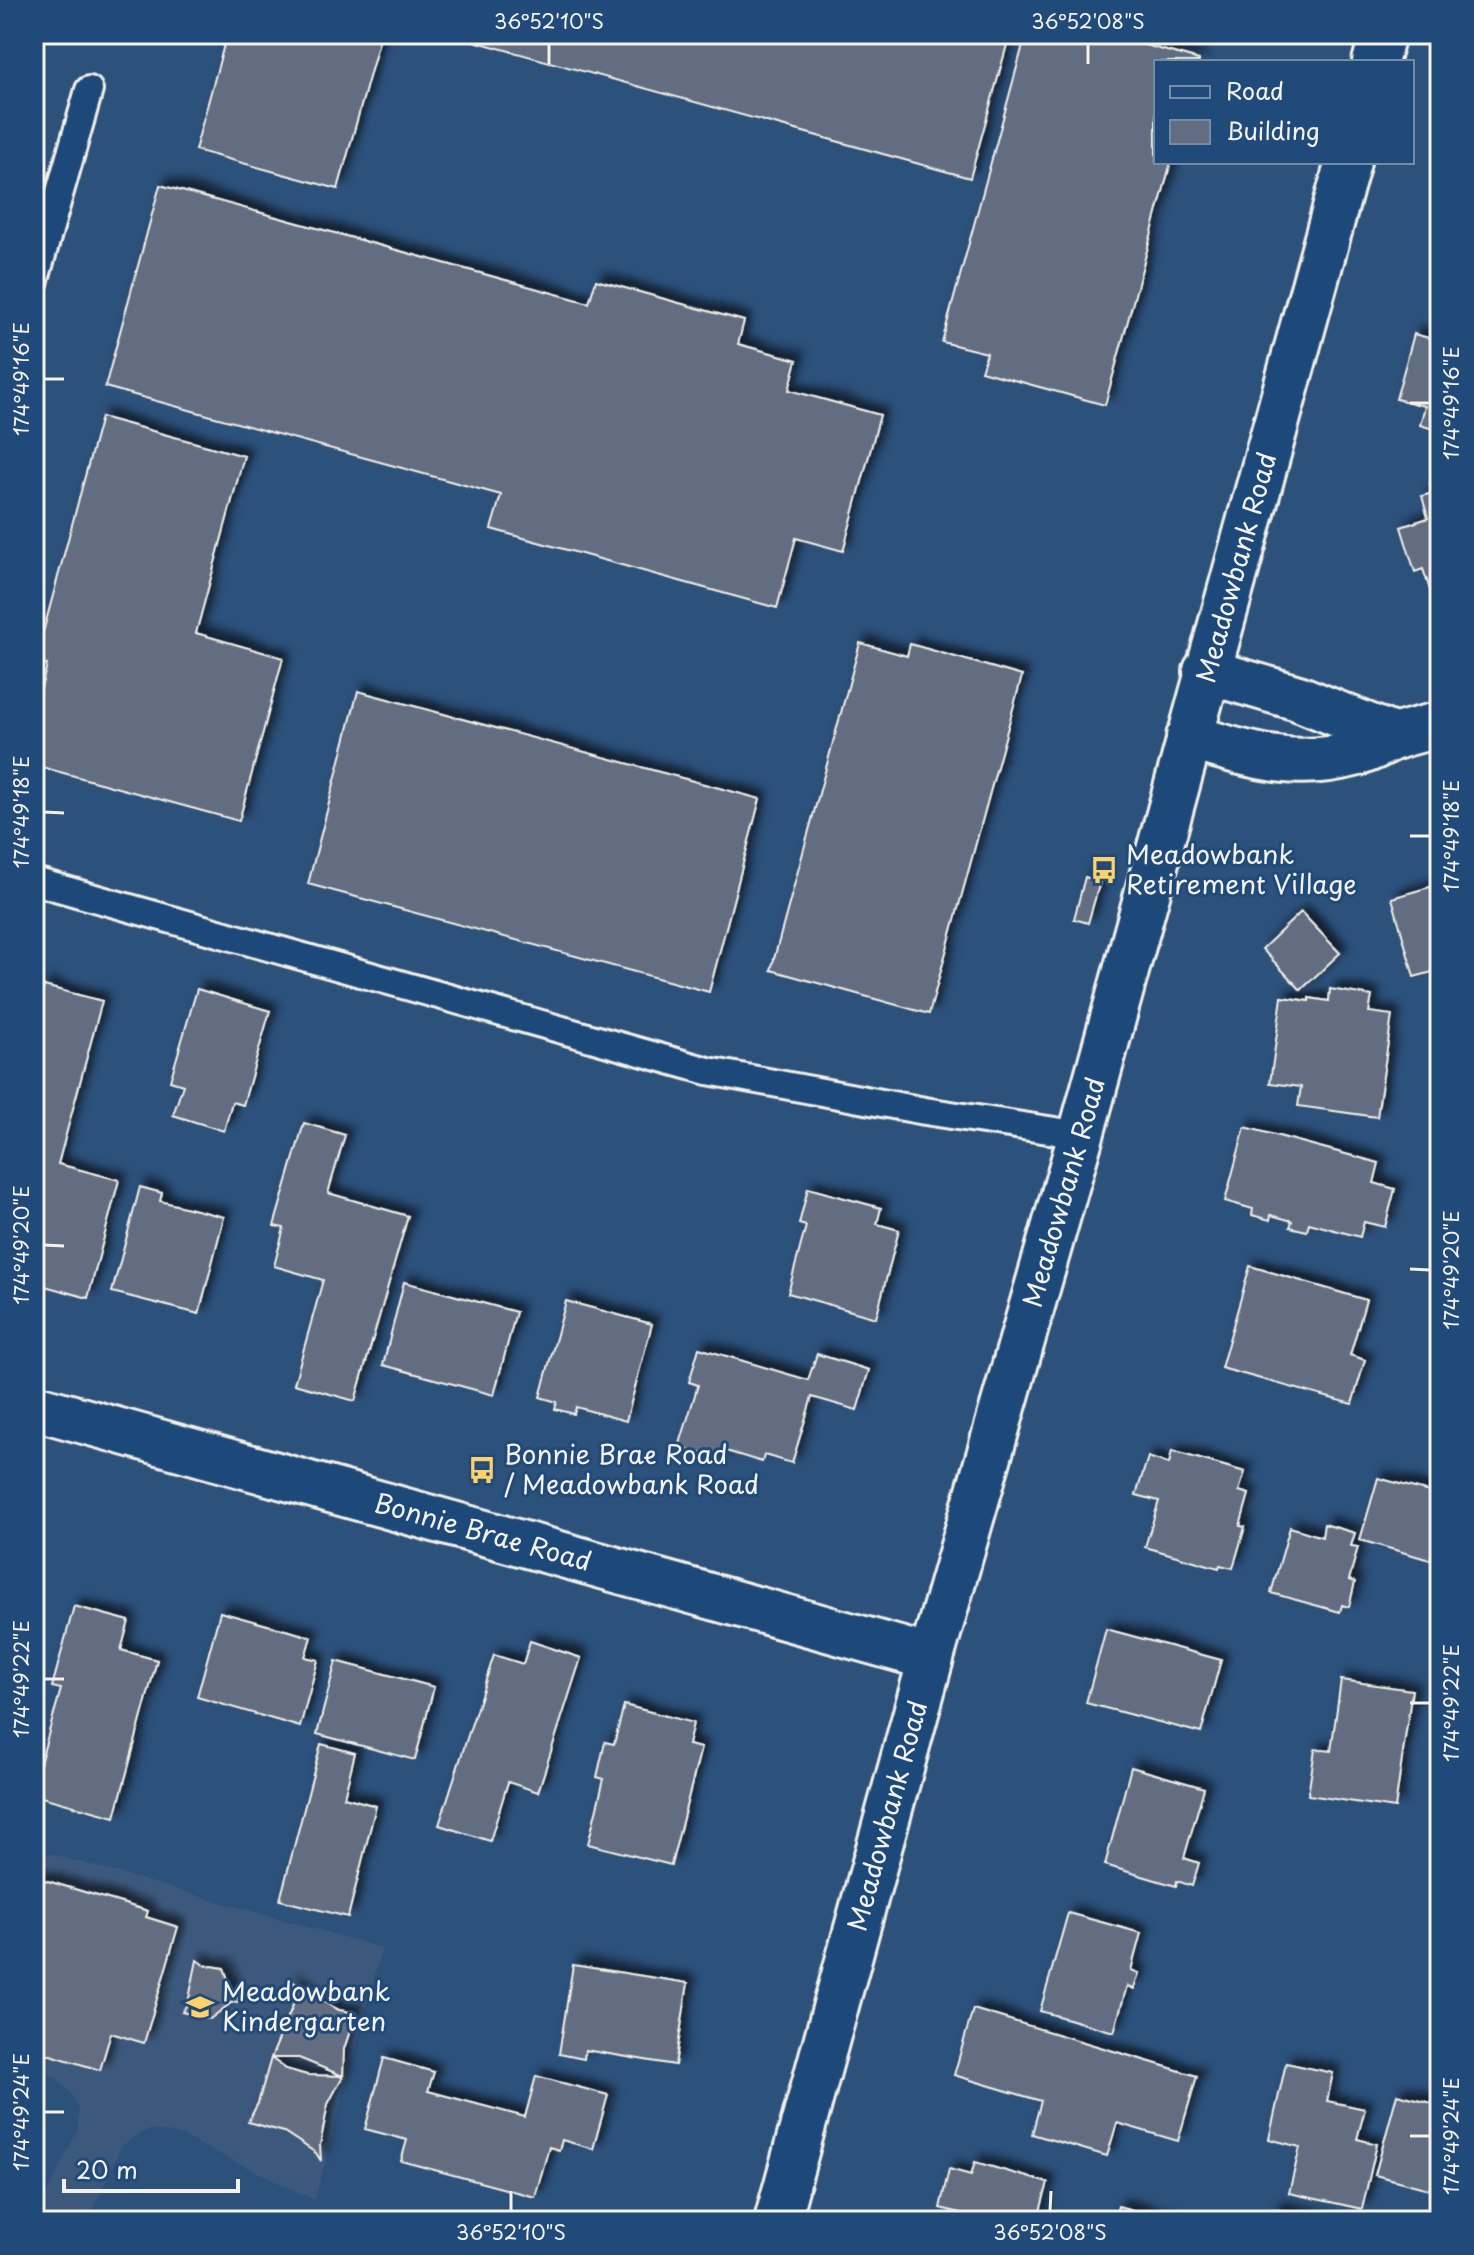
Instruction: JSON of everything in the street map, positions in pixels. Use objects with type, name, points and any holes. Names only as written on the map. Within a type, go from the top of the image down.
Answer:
[{"type":"street","points":[[1376,60],[1383,34]]},
{"type":"street","name":"Meadowbank Road","points":[[777,2221],[931,1658],[1081,1135],[1347,164]]},
{"type":"street","points":[[1206,671],[1298,698],[1395,737]]},
{"type":"street","points":[[1189,737],[1262,759],[1315,761],[1360,753],[1395,737],[1440,724]]},
{"type":"street","name":"Bonnie Brae Road","points":[[34,1407],[931,1658]]},
{"type":"lane","points":[[34,283],[89,90]]},
{"type":"lane","points":[[34,881],[708,1071],[925,1111],[1081,1135]]},
{"type":"shaded area","name":"Meadowbank Kindergarten","points":[[34,1849],[382,1948],[315,2200],[178,2134],[150,2130],[135,2136],[121,2147],[88,2221],[34,2221],[78,2129],[78,2110],[71,2093],[56,2077],[34,2066]]},
{"type":"building","points":[[227,34],[381,34],[338,189],[195,150]]},
{"type":"building","points":[[448,34],[1010,34],[970,178]]},
{"type":"building","points":[[1026,34],[1106,34],[1199,60],[1154,60],[1154,164],[1170,164],[1105,405],[981,371],[987,353],[942,342]]},
{"type":"building","points":[[160,185],[589,303],[596,280],[744,321],[738,344],[797,360],[789,390],[880,415],[843,551],[796,538],[777,608],[491,529],[501,495],[105,387]]},
{"type":"building","points":[[1414,334],[1440,341],[1440,431],[1420,425],[1425,406],[1396,399]]},
{"type":"building","points":[[101,417],[244,456],[196,633],[283,658],[239,821],[34,765],[34,715],[47,665],[35,662]]},
{"type":"building","points":[[1440,479],[1440,543],[1437,544],[1440,552],[1440,594],[1432,596],[1423,569],[1415,572],[1401,527],[1428,518],[1422,496],[1433,493],[1430,483]]},
{"type":"building","points":[[860,643],[907,656],[910,644],[1022,676],[929,1014],[771,970]]},
{"type":"building","points":[[358,691],[760,799],[709,992],[308,884]]},
{"type":"building","points":[[1085,877],[1100,882],[1088,923],[1074,919]]},
{"type":"building","points":[[1440,884],[1440,970],[1414,977],[1392,898]]},
{"type":"building","points":[[1301,912],[1340,953],[1301,990],[1262,949]]},
{"type":"building","points":[[44,986],[102,1001],[58,1164],[119,1180],[88,1298],[34,1283],[37,1255],[34,1254],[34,1022]]},
{"type":"building","points":[[197,989],[270,1011],[243,1105],[232,1102],[224,1131],[173,1115],[183,1085],[170,1081]]},
{"type":"building","points":[[1330,989],[1372,996],[1369,1012],[1392,1015],[1377,1117],[1298,1106],[1301,1087],[1270,1083],[1282,997],[1329,1001]]},
{"type":"building","points":[[304,1123],[345,1135],[328,1193],[408,1216],[355,1401],[294,1384],[323,1280],[274,1266],[284,1228],[274,1226]]},
{"type":"building","points":[[1245,1127],[1379,1163],[1374,1183],[1395,1189],[1385,1227],[1364,1222],[1360,1237],[1309,1223],[1307,1231],[1290,1227],[1292,1221],[1271,1215],[1270,1220],[1252,1215],[1253,1209],[1225,1201]]},
{"type":"building","points":[[140,1187],[162,1193],[160,1201],[224,1217],[199,1314],[112,1292]]},
{"type":"building","points":[[808,1188],[881,1208],[877,1224],[899,1230],[876,1318],[788,1293],[806,1226],[799,1224]]},
{"type":"building","points":[[1250,1266],[1366,1300],[1350,1355],[1365,1360],[1352,1404],[1221,1368]]},
{"type":"building","points":[[404,1282],[516,1312],[494,1395],[383,1365]]},
{"type":"building","points":[[566,1301],[652,1324],[626,1421],[576,1407],[574,1414],[555,1409],[557,1402],[540,1397]]},
{"type":"building","points":[[699,1348],[808,1380],[817,1354],[869,1370],[857,1410],[812,1397],[792,1463],[764,1455],[762,1462],[726,1451],[723,1460],[679,1447],[698,1385],[689,1382]]},
{"type":"building","points":[[1172,1451],[1245,1472],[1239,1491],[1249,1494],[1240,1526],[1245,1527],[1233,1568],[1220,1565],[1219,1568],[1145,1547],[1159,1501],[1136,1495],[1148,1457],[1169,1464]]},
{"type":"building","points":[[1378,1478],[1440,1495],[1440,1528],[1430,1560],[1360,1540]]},
{"type":"building","points":[[1324,1524],[1355,1533],[1351,1546],[1358,1547],[1349,1580],[1355,1582],[1349,1607],[1342,1605],[1340,1612],[1271,1593],[1290,1527],[1322,1537]]},
{"type":"building","points":[[74,1606],[129,1621],[121,1650],[157,1660],[115,1817],[34,1795],[34,1785],[61,1689],[52,1687]]},
{"type":"building","points":[[220,1612],[311,1637],[305,1657],[318,1660],[300,1727],[197,1697]]},
{"type":"building","points":[[1106,1629],[1221,1660],[1201,1733],[1086,1703]]},
{"type":"building","points":[[530,1641],[581,1658],[538,1792],[508,1782],[490,1841],[439,1825],[494,1655],[523,1664]]},
{"type":"building","points":[[336,1661],[434,1687],[415,1760],[317,1734]]},
{"type":"building","points":[[1341,1680],[1412,1690],[1395,1808],[1308,1795],[1315,1749],[1331,1751]]},
{"type":"building","points":[[624,1705],[693,1723],[688,1745],[701,1748],[671,1865],[588,1844],[604,1779],[597,1777],[605,1742],[614,1744]]},
{"type":"building","points":[[321,1744],[355,1753],[344,1797],[376,1806],[348,1917],[280,1900]]},
{"type":"building","points":[[1131,1767],[1204,1788],[1184,1858],[1199,1863],[1192,1886],[1177,1881],[1176,1886],[1105,1865]]},
{"type":"building","points":[[34,1877],[148,1911],[146,1917],[178,1927],[144,2043],[111,2033],[100,2070],[34,2050]]},
{"type":"building","points":[[1068,1913],[1141,1933],[1131,1970],[1139,1973],[1134,1989],[1127,1986],[1114,2032],[1040,2011]]},
{"type":"building","points":[[197,1960],[205,1965],[224,1968],[232,1991],[240,2001],[231,2003],[210,2019],[182,2012],[188,2003]]},
{"type":"building","points":[[573,1965],[688,1983],[675,2065],[585,2050],[584,2059],[559,2054]]},
{"type":"building","points":[[292,1981],[339,2010],[356,2013],[344,2049],[343,2076],[299,2058],[271,2058],[293,2005],[295,1991]]},
{"type":"building","points":[[973,2009],[1197,2076],[1178,2141],[1117,2123],[1107,2156],[1032,2134],[1041,2101],[954,2075]]},
{"type":"building","points":[[271,2058],[286,2069],[307,2075],[343,2076],[328,2104],[320,2145],[321,2161],[316,2153],[284,2132],[248,2122],[258,2103]]},
{"type":"building","points":[[384,2058],[434,2072],[428,2091],[525,2117],[536,2076],[608,2095],[593,2149],[562,2140],[559,2150],[549,2147],[535,2197],[401,2161],[407,2140],[365,2129]]},
{"type":"building","points":[[1286,2063],[1333,2073],[1327,2101],[1365,2109],[1357,2139],[1377,2144],[1362,2209],[1289,2193],[1300,2147],[1269,2139]]},
{"type":"building","points":[[1397,2094],[1440,2105],[1440,2192],[1375,2175]]},
{"type":"building","points":[[975,2162],[1048,2183],[1038,2218],[1045,2221],[957,2221],[960,2213],[940,2208],[949,2169],[971,2175]]},
{"type":"building","points":[[1118,2206],[1173,2221],[1114,2221]]},
{"type":"building","points":[[1274,2209],[1322,2220],[1322,2221],[1272,2221]]},
{"type":"place","name":"Meadowbank Retirement Village","points":[[1104,870]]},
{"type":"place","name":"Bonnie Brae Road / Meadowbank Road","points":[[482,1470]]},
{"type":"place","name":"Meadowbank Kindergarten","points":[[200,2007]]}]
